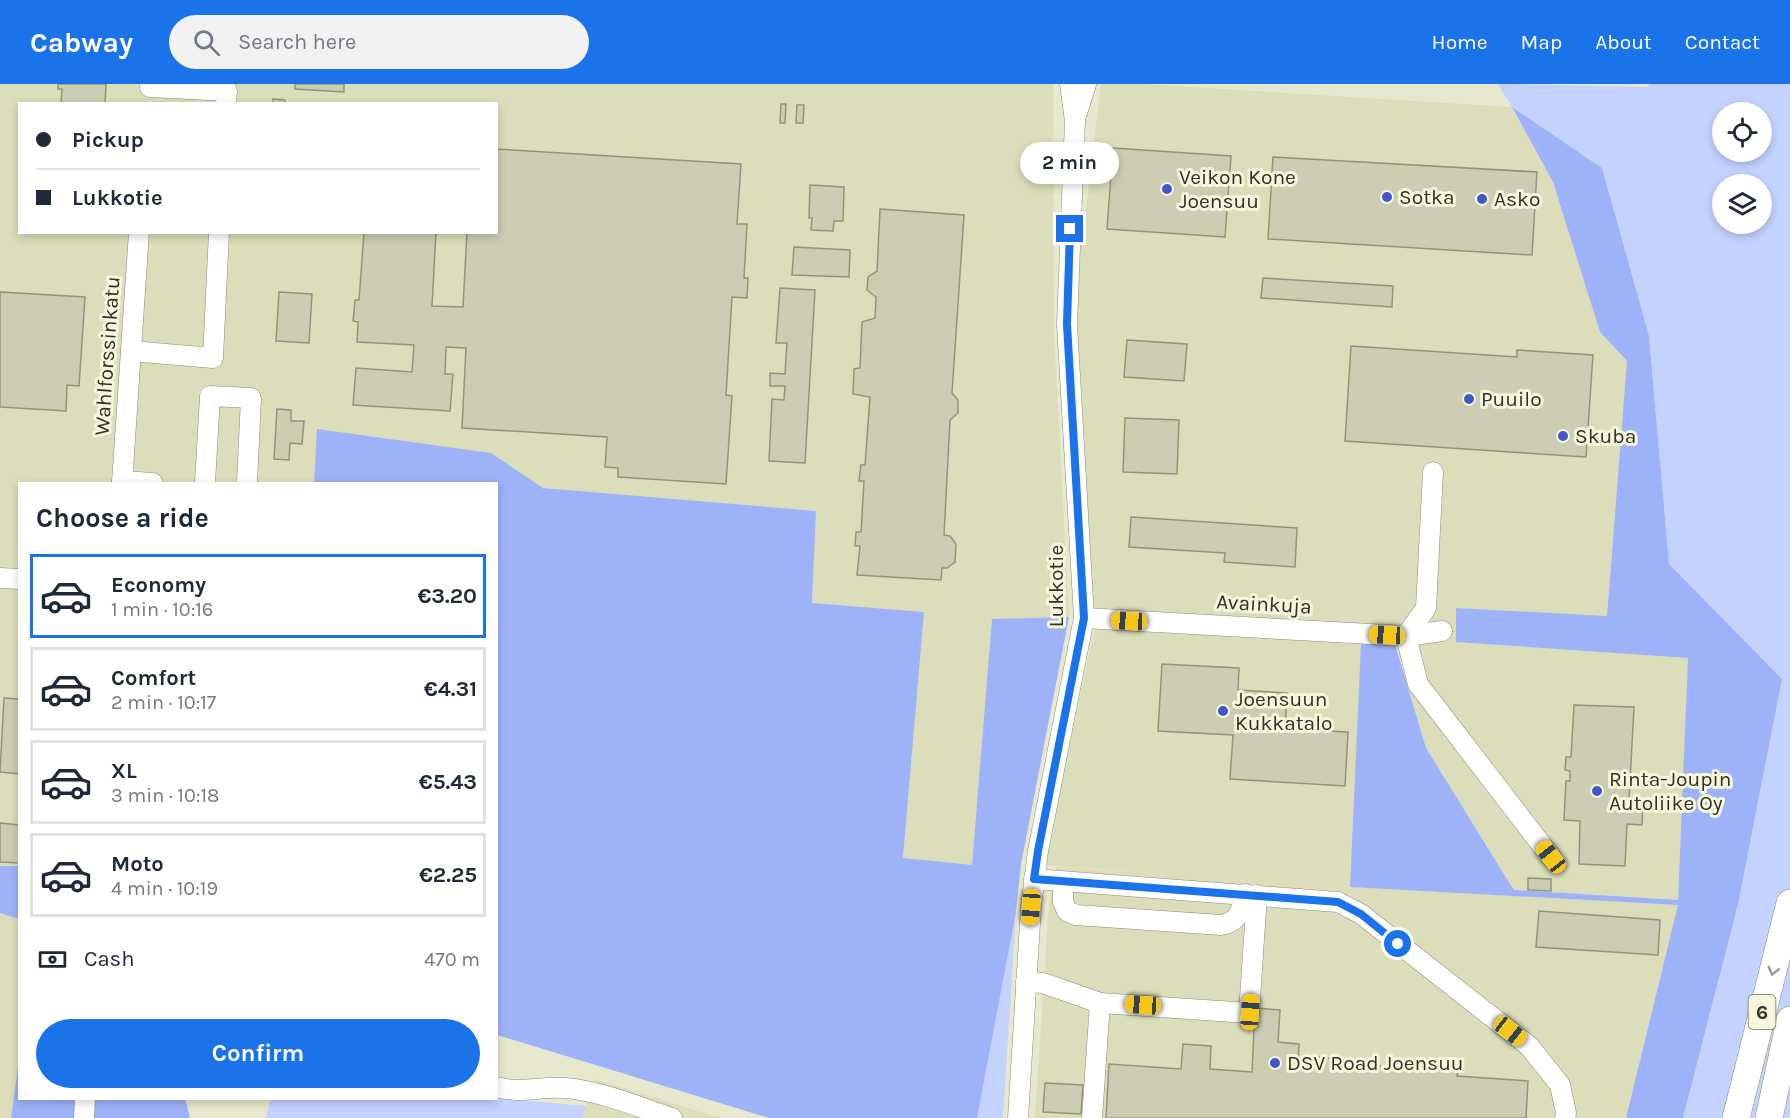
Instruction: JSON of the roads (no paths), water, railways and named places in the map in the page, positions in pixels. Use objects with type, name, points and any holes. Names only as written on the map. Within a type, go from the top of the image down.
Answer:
[{"type":"highway","name":"6","points":[[1736,1118],[1788,909],[1790,887]]},
{"type":"highway","name":"6","points":[[1769,1118],[1790,1020]]},
{"type":"street","points":[[1070,84],[1075,121]]},
{"type":"street","points":[[1075,121],[1086,84]]},
{"type":"street","points":[[149,92],[226,91],[226,102]]},
{"type":"street","name":"Lukkotie","points":[[1018,1118],[1034,879],[1084,618],[1067,324],[1075,121]]},
{"type":"street","name":"Wahlforssinkatu","points":[[122,482],[139,234]]},
{"type":"street","points":[[131,351],[213,358],[219,234]]},
{"type":"street","points":[[205,482],[210,396],[251,398],[247,482]]},
{"type":"street","points":[[1433,472],[1426,608],[1406,636],[1418,684],[1551,857]]},
{"type":"street","points":[[0,578],[18,579]]},
{"type":"street","name":"Avainkuja","points":[[1084,618],[1406,636],[1442,631]]},
{"type":"street","points":[[1034,879],[1338,902],[1361,914],[1529,1046],[1560,1085],[1565,1118]]},
{"type":"street","points":[[1063,882],[1066,911],[1076,915],[1221,925],[1234,921],[1251,895]]},
{"type":"street","points":[[1026,982],[1043,983],[1100,1003],[1250,1012],[1251,895]]},
{"type":"street","points":[[1092,1118],[1100,1003]]},
{"type":"street","points":[[498,1087],[530,1091],[564,1088],[590,1092],[672,1118]]},
{"type":"street","points":[[84,1118],[86,1100]]},
{"type":"place","name":"Veikon Kone Joensuu","points":[[1167,189]]},
{"type":"place","name":"Sotka","points":[[1387,197]]},
{"type":"place","name":"Asko","points":[[1482,199]]},
{"type":"place","name":"Puuilo","points":[[1469,399]]},
{"type":"place","name":"Skuba","points":[[1563,436]]},
{"type":"place","name":"Joensuun Kukkatalo","points":[[1223,711]]},
{"type":"place","name":"Rinta-Joupin Autoliike Oy","points":[[1597,791]]},
{"type":"place","name":"DSV Road Joensuu","points":[[1275,1063]]}]
